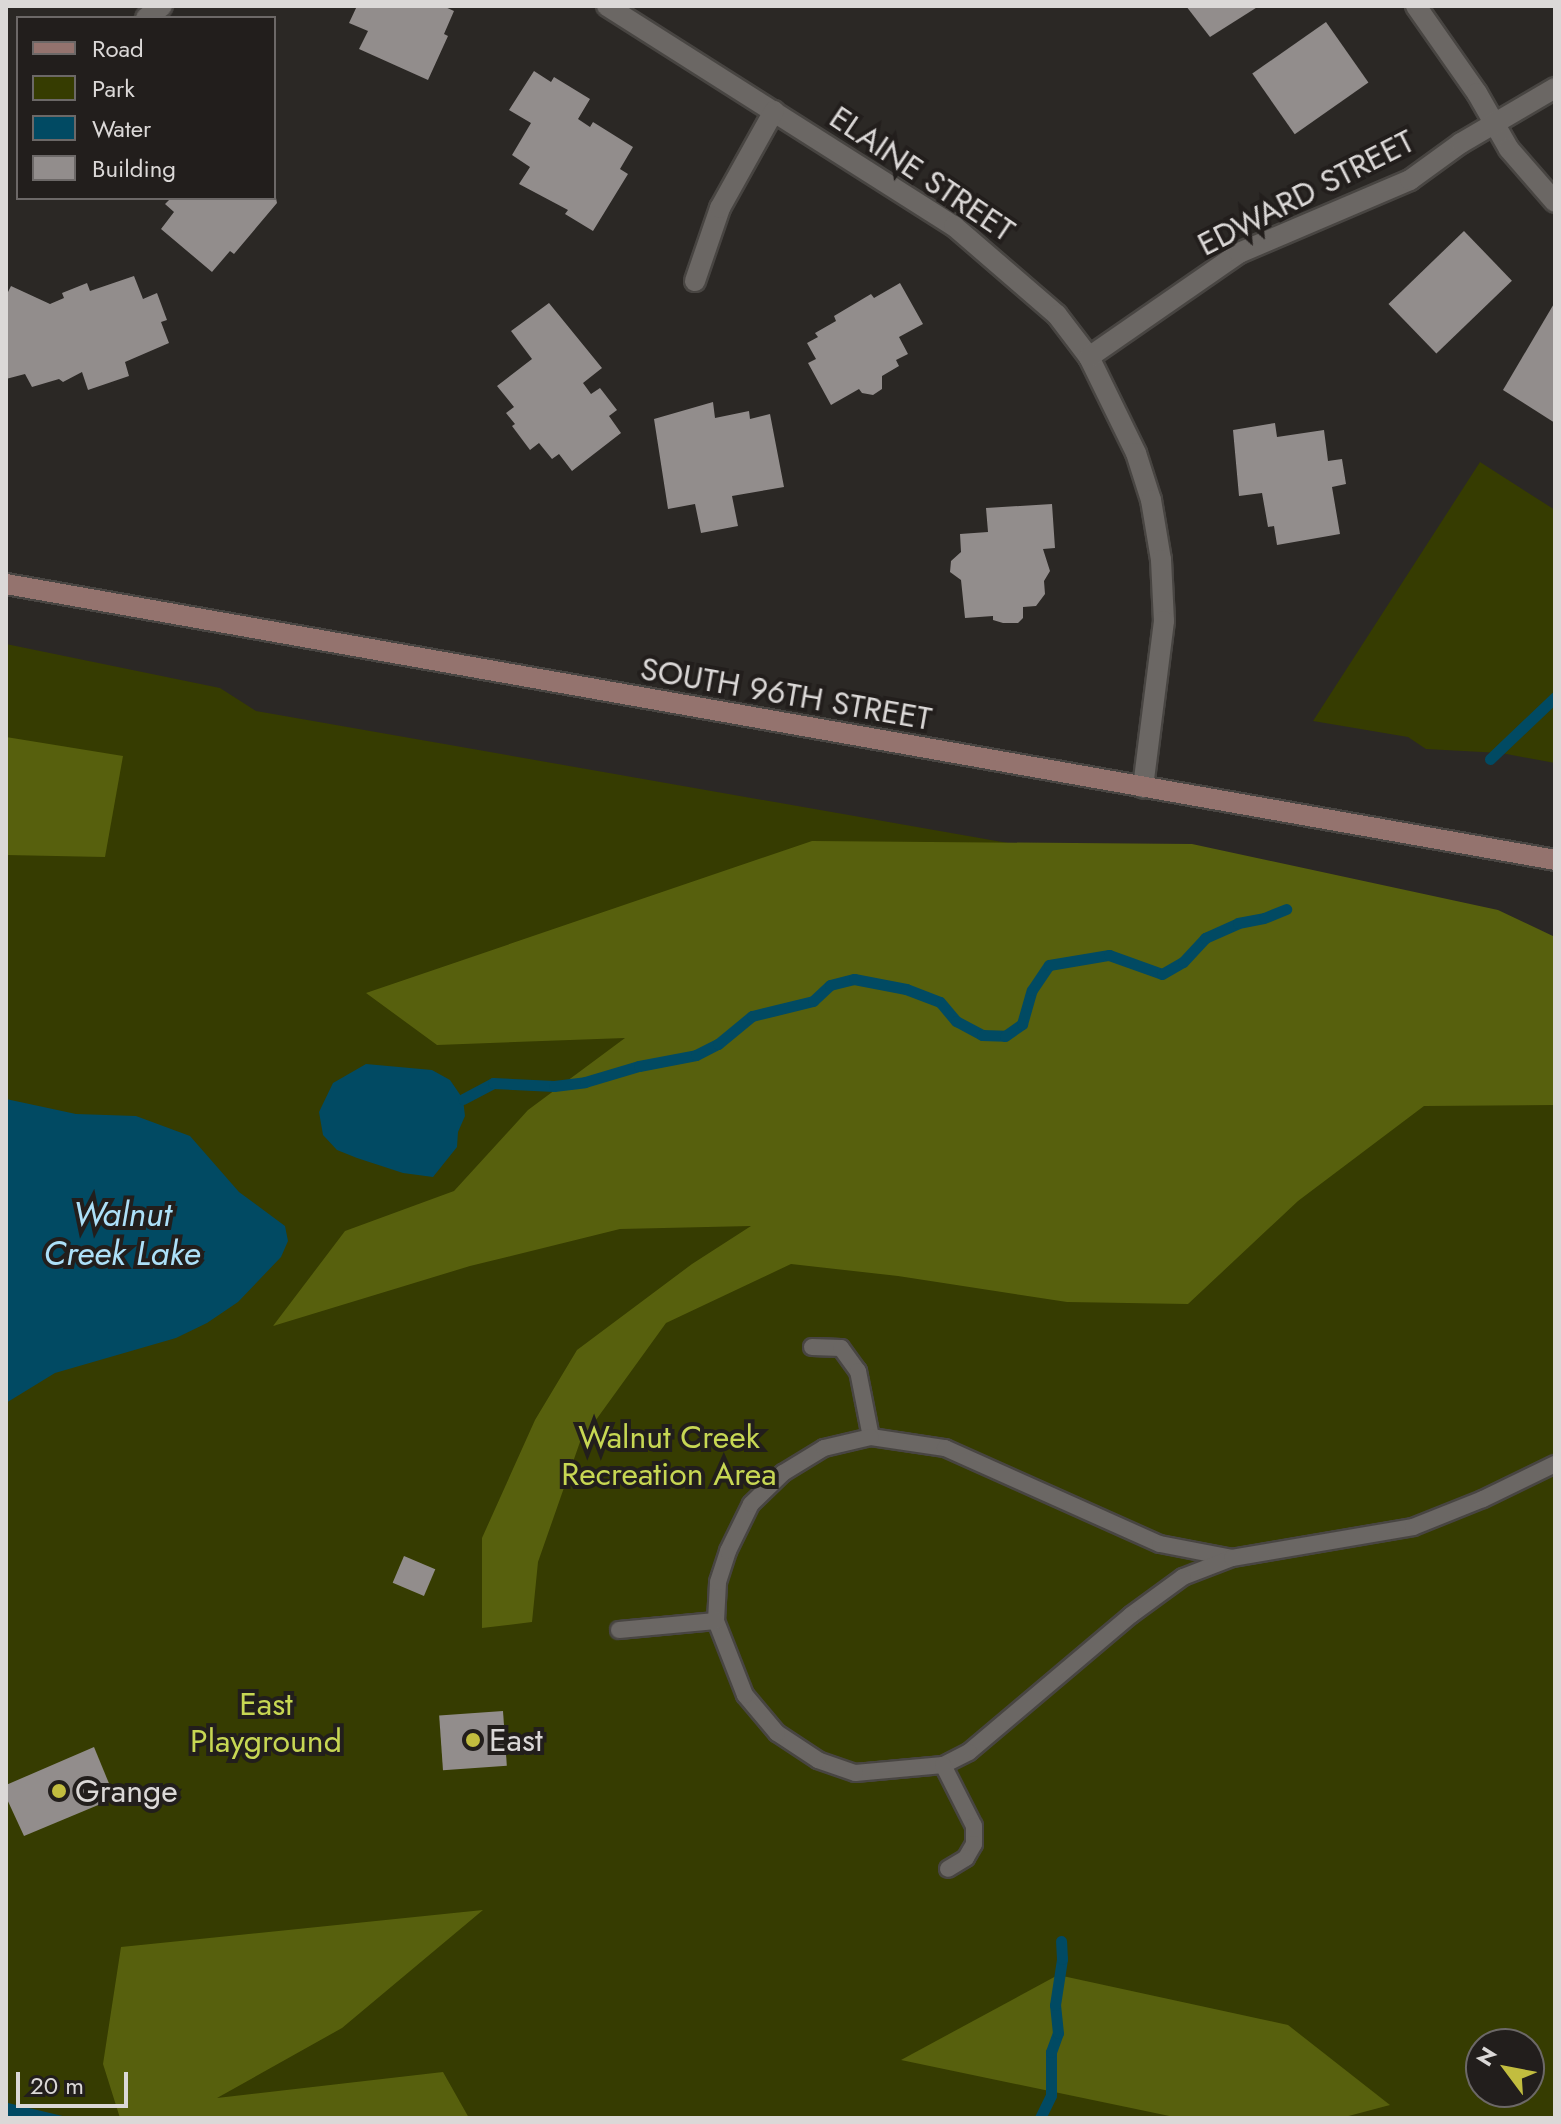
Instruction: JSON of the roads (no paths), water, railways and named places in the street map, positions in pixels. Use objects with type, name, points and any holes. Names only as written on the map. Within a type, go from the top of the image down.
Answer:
[{"type":"main road","name":"SOUTH 96TH STREET","points":[[6,584],[1555,860]]},
{"type":"street","name":"ELAINE STREET","points":[[607,6],[954,226],[1057,315],[1089,357],[1136,453],[1151,500],[1161,560],[1164,621],[1143,788]]},
{"type":"street","points":[[1416,6],[1509,149],[1555,202]]},
{"type":"street","name":"EDWARD STREET","points":[[1089,357],[1239,253],[1410,180],[1555,88]]},
{"type":"street","points":[[695,281],[720,208],[774,111]]},
{"type":"lane","points":[[812,1347],[841,1348],[858,1371],[871,1437]]},
{"type":"lane","points":[[1232,1558],[1160,1544],[945,1448],[871,1437],[824,1448],[783,1473],[751,1504],[728,1551],[718,1582],[716,1621],[745,1695],[777,1733],[818,1760],[855,1773],[943,1765],[969,1752],[1131,1615],[1183,1577],[1232,1558],[1413,1527],[1483,1499],[1555,1464]]},
{"type":"lane","points":[[619,1630],[716,1621]]},
{"type":"lane","points":[[943,1765],[974,1826],[974,1844],[966,1858],[948,1869]]},
{"type":"water","points":[[366,1064],[432,1070],[450,1080],[463,1099],[465,1116],[458,1132],[457,1147],[433,1177],[403,1173],[357,1158],[337,1150],[323,1135],[319,1112],[333,1083]]},
{"type":"water","name":"Walnut Creek Lake","points":[[6,1099],[76,1114],[136,1116],[190,1136],[239,1192],[285,1226],[288,1241],[281,1257],[238,1302],[207,1323],[176,1338],[55,1373],[6,1403]]},
{"type":"water","points":[[8,2103],[71,2118],[6,2118]]},
{"type":"waterway","points":[[1490,759],[1555,697]]},
{"type":"waterway","points":[[463,1099],[493,1083],[554,1086],[585,1082],[639,1066],[696,1055],[718,1044],[752,1016],[813,1001],[830,985],[854,979],[906,989],[940,1002],[956,1021],[982,1035],[1005,1036],[1022,1024],[1032,990],[1049,965],[1109,955],[1162,974],[1183,962],[1205,938],[1238,923],[1264,918],[1286,909]]},
{"type":"waterway","points":[[1040,2118],[1051,2095],[1051,2052],[1058,2033],[1055,2005],[1062,1959],[1061,1941]]},
{"type":"place","name":"East","points":[[473,1740]]},
{"type":"place","name":"Grange","points":[[59,1791]]},
{"type":"park label","name":"Walnut Creek Recreation Area","points":[[669,1456]]},
{"type":"park label","name":"East Playground","points":[[266,1724]]}]
